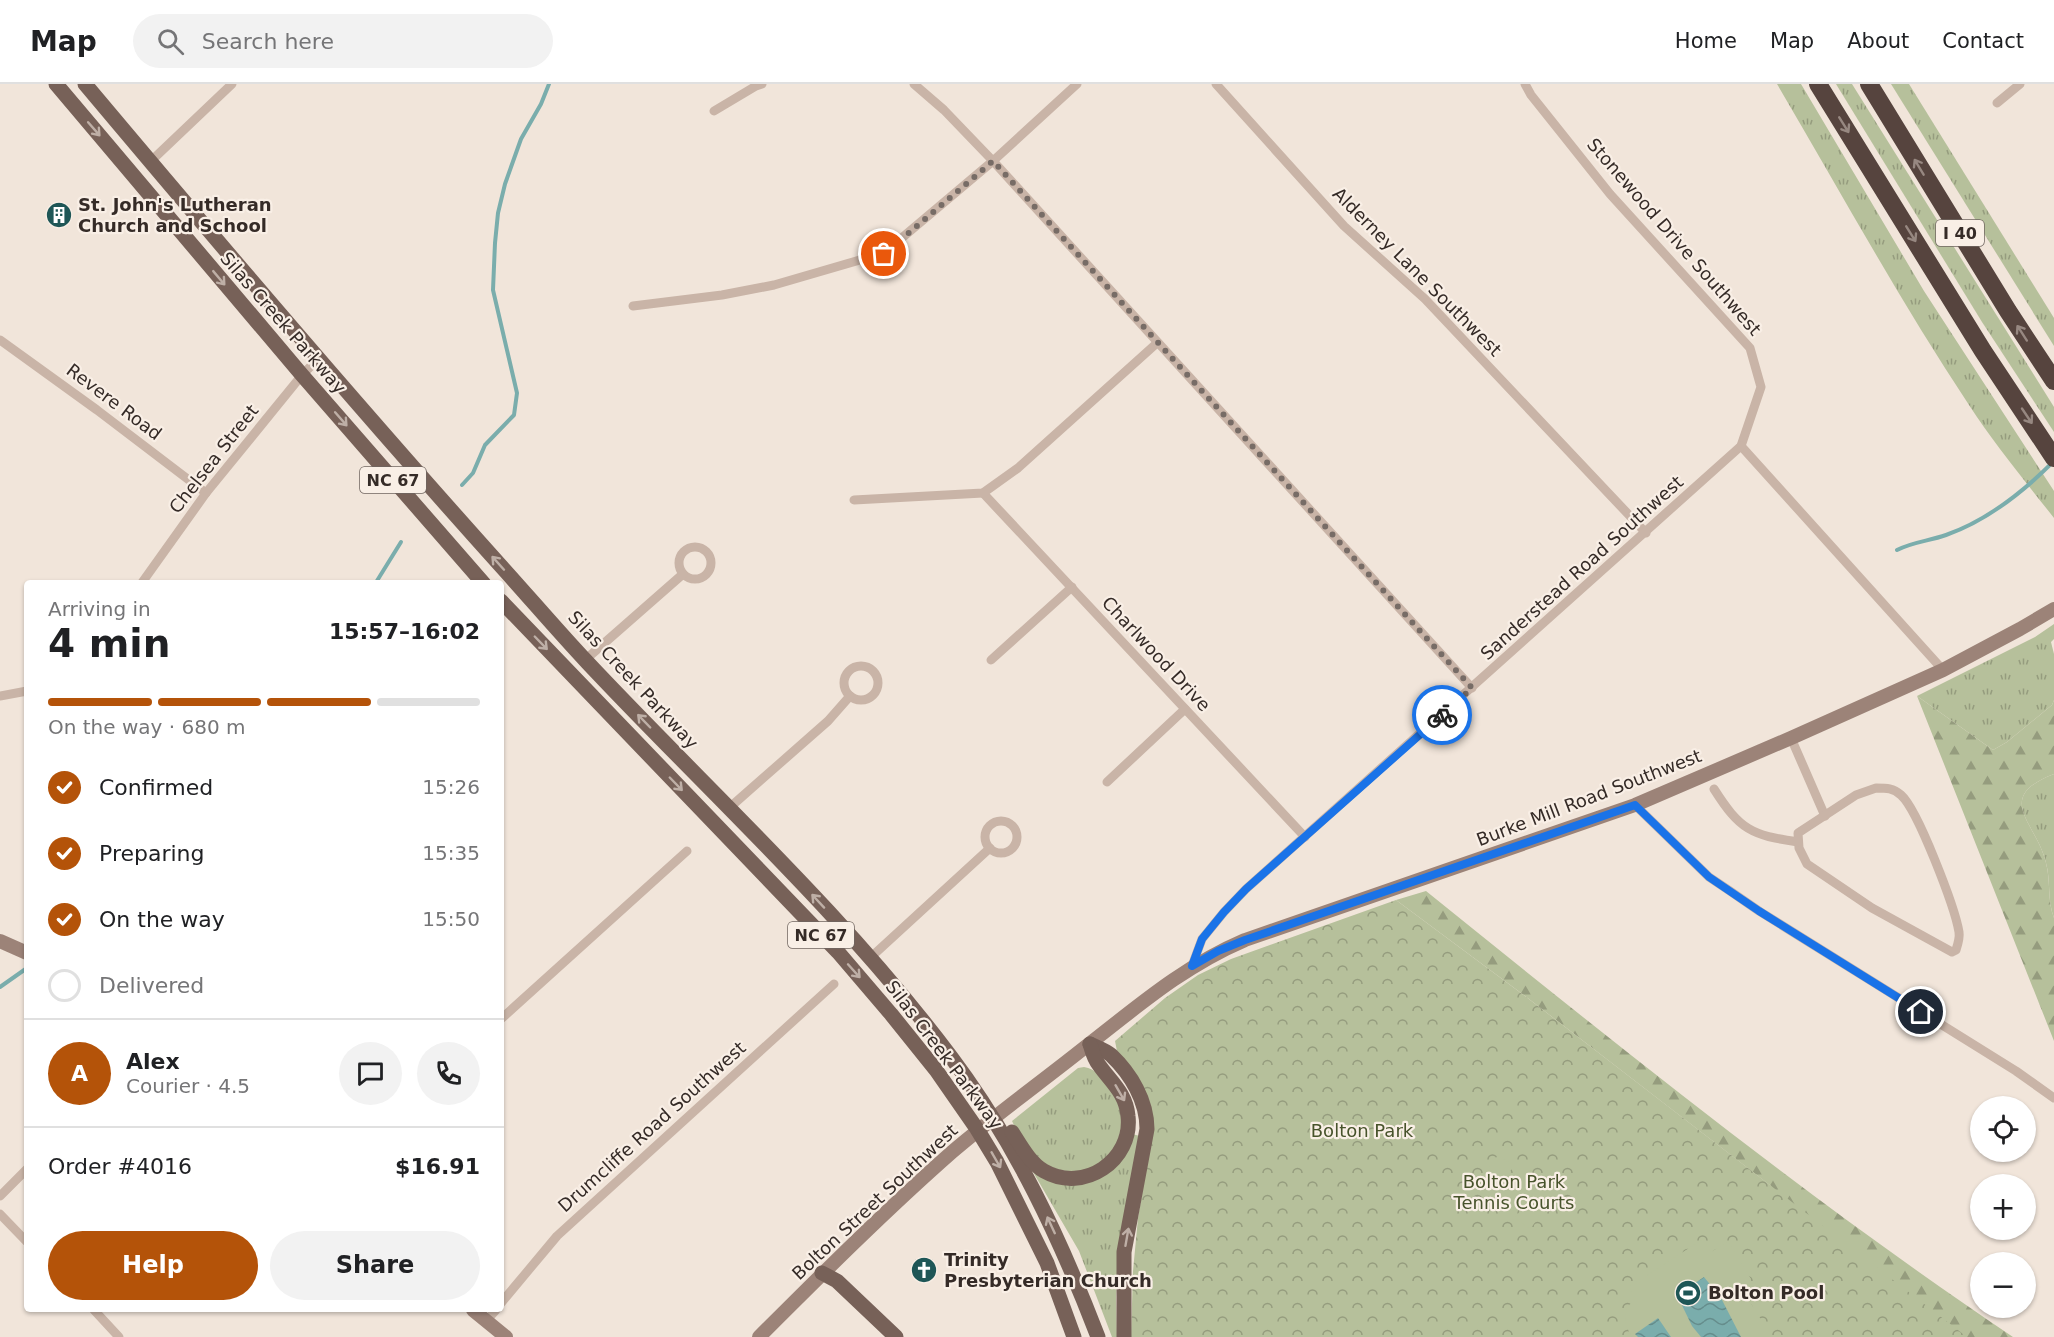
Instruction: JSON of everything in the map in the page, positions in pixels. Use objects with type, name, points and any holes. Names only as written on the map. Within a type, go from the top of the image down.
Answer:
[{"type":"highway","name":"I 40","points":[[1818,84],[1983,351],[2054,458]]},
{"type":"highway","name":"I 40","points":[[1869,84],[2008,312],[2054,381]]},
{"type":"main road","name":"Silas Creek Parkway","points":[[56,84],[302,375],[481,580]]},
{"type":"main road","name":"Silas Creek Parkway","points":[[85,84],[417,474],[585,660],[870,958],[951,1058],[990,1114],[1029,1181],[1050,1221],[1098,1337]]},
{"type":"main road","name":"Silas Creek Parkway","points":[[504,604],[838,952],[936,1070],[977,1129],[1030,1225],[1070,1321],[1074,1337]]},
{"type":"main road","points":[[951,1058],[986,1090],[1024,1150],[1037,1166],[1053,1175],[1070,1179],[1089,1175],[1106,1167],[1120,1153],[1127,1136],[1128,1115],[1123,1095],[1097,1064],[1090,1044]]},
{"type":"main road","points":[[1090,1044],[1110,1054],[1134,1084],[1146,1111],[1147,1129],[1124,1252],[1124,1337]]},
{"type":"main road","points":[[822,1274],[830,1288],[882,1337]]},
{"type":"main road","points":[[822,1274],[837,1281],[896,1337]]},
{"type":"main road","points":[[1069,1337],[1070,1321]]},
{"type":"street","points":[[150,162],[232,84]]},
{"type":"street","points":[[714,111],[762,84]]},
{"type":"street","points":[[914,84],[944,110],[993,161],[1472,688]]},
{"type":"street","points":[[633,306],[722,296],[774,285],[884,254],[993,161],[1077,84]]},
{"type":"street","name":"Alderney Lane Southwest","points":[[1216,84],[1344,226],[1425,299],[1646,533]]},
{"type":"street","name":"Stonewood Drive Southwest","points":[[1525,84],[1531,95],[1610,194],[1750,348],[1761,387],[1741,446]]},
{"type":"street","points":[[1997,103],[2020,84]]},
{"type":"street","name":"Revere Road","points":[[0,340],[206,493]]},
{"type":"street","points":[[854,500],[983,493],[1018,468],[1157,342]]},
{"type":"street","name":"Chelsea Street","points":[[144,580],[206,493],[302,375],[318,359]]},
{"type":"street","points":[[1741,446],[1942,670]]},
{"type":"street","name":"Sanderstead Road Southwest","points":[[1192,966],[1202,939],[1224,912],[1252,884],[1741,446]]},
{"type":"street","name":"Charlwood Drive","points":[[983,493],[1305,837]]},
{"type":"street","points":[[585,660],[683,574]]},
{"type":"street","points":[[991,660],[1072,587]]},
{"type":"street","name":"Burke Mill Road Southwest","points":[[1192,966],[1218,951],[1245,940],[1635,805],[1942,670],[2054,609]]},
{"type":"street","points":[[0,696],[24,692]]},
{"type":"street","points":[[729,809],[828,721],[850,696]]},
{"type":"street","points":[[1107,782],[1185,710]]},
{"type":"street","points":[[1791,738],[1825,816]]},
{"type":"street","points":[[1876,788],[1892,788],[1904,797],[1922,830],[1960,934],[1956,950],[1952,952],[1872,908],[1807,864],[1798,842],[1798,833],[1856,795],[1876,788]]},
{"type":"street","points":[[1714,789],[1734,817],[1748,830],[1798,842]]},
{"type":"street","points":[[1635,805],[1709,877],[1759,911],[2016,1071],[2054,1098]]},
{"type":"street","points":[[870,958],[990,848]]},
{"type":"street","points":[[504,1016],[687,850]]},
{"type":"street","points":[[0,941],[24,952]]},
{"type":"street","name":"Bolton Street Southwest","points":[[759,1337],[822,1274],[955,1150],[1138,1005],[1192,966]]},
{"type":"street","name":"Drumcliffe Road Southwest","points":[[504,1299],[557,1236],[834,984]]},
{"type":"street","points":[[0,1196],[24,1172]]},
{"type":"street","points":[[0,1214],[24,1239]]},
{"type":"street","points":[[96,1312],[119,1337]]},
{"type":"street","points":[[491,1315],[506,1337]]},
{"type":"green space","points":[[1777,84],[1801,84],[1924,291],[2054,491],[2054,518],[1989,434],[1944,366]]},
{"type":"green space","points":[[1836,84],[1852,84],[2054,407],[2054,432],[1982,322]]},
{"type":"green space","points":[[1891,84],[1909,84],[2054,318],[2054,346]]},
{"type":"green space","points":[[2054,624],[2054,639],[2051,642],[2054,654],[2054,700],[2052,705],[2007,742],[1993,750],[1917,696],[2035,637]]},
{"type":"green space","points":[[1917,696],[1993,750],[2007,742],[2052,705],[2054,700],[2054,774],[2035,783],[2025,792],[2022,802],[2023,812],[2046,863],[2050,904],[2054,918],[2054,1041]]},
{"type":"green space","points":[[2054,774],[2054,918],[2050,904],[2046,863],[2023,812],[2022,802],[2025,792],[2035,783]]},
{"type":"green space","points":[[1426,891],[1642,1064],[1788,1176],[1970,1308],[1970,1318],[1985,1318],[2013,1337],[1807,1337],[1771,1186],[1525,996],[1396,900]]},
{"type":"green space","name":"Bolton Park","points":[[1396,900],[1525,996],[1967,1337],[1131,1337],[1133,1271],[1138,1218],[1153,1124],[1117,1051],[1115,1041],[1165,998],[1198,975],[1231,959]]},
{"type":"green space","points":[[1084,1067],[1101,1077],[1118,1102],[1121,1119],[1120,1134],[1114,1149],[1104,1161],[1091,1169],[1075,1172],[1044,1165],[1027,1149],[1012,1121],[1078,1068]]},
{"type":"green space","points":[[1132,1134],[1140,1136],[1120,1237],[1116,1297],[1117,1337],[1112,1337],[1079,1251],[1029,1165],[1075,1184]]},
{"type":"green space","points":[[1498,1155],[1514,1166],[1489,1199],[1474,1188]]},
{"type":"green space","name":"Bolton Park Tennis Courts","points":[[1519,1170],[1534,1181],[1510,1215],[1494,1203]]},
{"type":"green space","points":[[1539,1185],[1555,1196],[1530,1229],[1515,1218]]},
{"type":"green space","name":"Bolton Pool","points":[[1703,1239],[1711,1252],[1728,1241],[1751,1279],[1740,1286],[1772,1337],[1632,1337],[1625,1316],[1628,1307],[1636,1299],[1629,1287]]},
{"type":"water","points":[[1704,1277],[1721,1298],[1741,1337],[1701,1337],[1692,1326],[1677,1295]]},
{"type":"water","points":[[1658,1318],[1671,1337],[1638,1337],[1635,1334]]},
{"type":"waterway","points":[[462,485],[473,473],[485,445],[514,415],[517,393],[493,290],[498,213],[505,184],[521,139],[541,104],[549,84]]},
{"type":"waterway","points":[[1897,550],[1946,535],[1990,514],[2017,495],[2053,462]]},
{"type":"waterway","points":[[377,580],[401,542]]},
{"type":"waterway","points":[[0,987],[24,970]]},
{"type":"way so far","points":[[884,254],[993,161],[1472,688],[1442,715]]},
{"type":"place","name":"St. John's Lutheran Church and School","points":[[59,215]]},
{"type":"place","name":"Trinity Presbyterian Church","points":[[924,1270]]},
{"type":"place","name":"Bolton Pool","points":[[1688,1293]]},
{"type":"route","points":[[1442,715],[1246,889],[1202,939],[1192,966],[1218,951],[1245,940],[1635,805],[1709,877],[1759,911],[1921,1012]]}]
